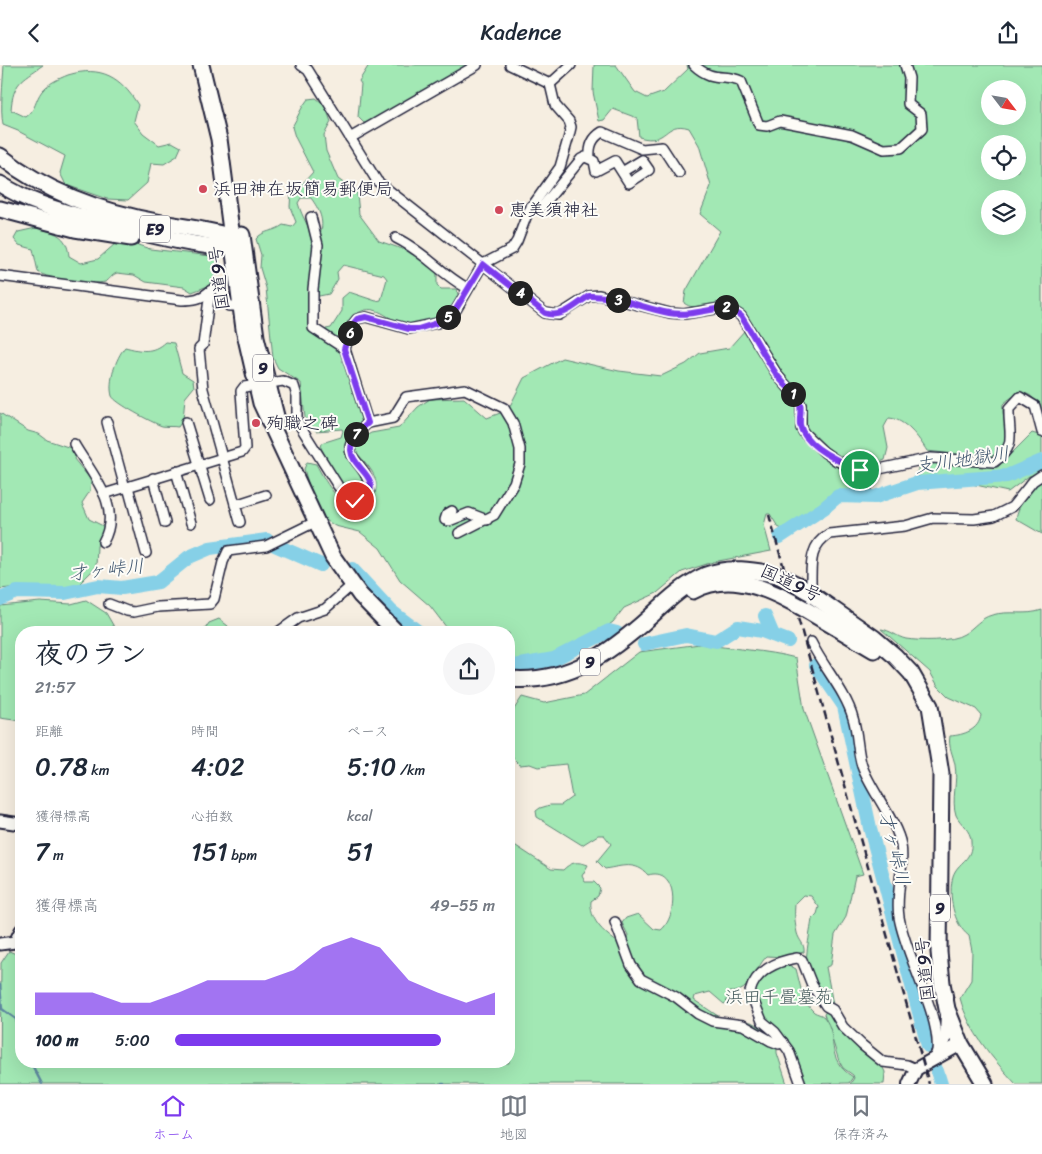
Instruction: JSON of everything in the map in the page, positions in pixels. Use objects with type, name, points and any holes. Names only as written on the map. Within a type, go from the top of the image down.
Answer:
[{"type":"highway","name":"国道9号","points":[[202,65],[219,139],[228,200],[255,330],[261,383]]},
{"type":"highway","name":"国道9号","points":[[202,65],[227,135],[239,211],[236,270],[241,306],[261,383],[269,423],[333,557],[370,607],[390,626]]},
{"type":"highway","points":[[0,156],[36,180],[81,201],[122,214],[182,226],[208,229],[220,225],[227,213],[228,200]]},
{"type":"highway","name":"E9","points":[[0,184],[42,204],[77,215],[208,245]]},
{"type":"highway","points":[[0,209],[57,225],[98,233],[208,245],[226,246],[238,243]]},
{"type":"highway","name":"E9","points":[[77,215],[238,243]]},
{"type":"highway","points":[[182,226],[238,243]]},
{"type":"highway","points":[[208,245],[228,254],[236,270]]},
{"type":"highway","name":"国道9号","points":[[515,679],[549,677],[580,667],[614,648],[681,589],[707,575],[744,569],[777,575],[805,588],[874,638],[900,662],[924,694],[930,706],[942,774],[939,952],[947,1004],[961,1043],[985,1084]]},
{"type":"highway","name":"国道9号","points":[[656,611],[699,588],[718,583],[749,583],[807,610],[867,645],[892,665],[911,687],[932,723]]},
{"type":"main road","points":[[936,1057],[946,1037],[947,1004]]},
{"type":"main road","points":[[909,1084],[916,1069],[961,1043]]},
{"type":"street","points":[[301,65],[308,70],[377,181],[545,313],[553,315],[564,313],[589,296],[605,297],[670,313],[684,314],[727,307],[733,310],[741,316],[778,377],[798,399],[801,405],[801,428],[804,433],[824,452],[837,461],[860,470],[870,471],[931,458],[994,462],[1010,446],[1009,409],[1020,397],[1035,406],[1042,432]]},
{"type":"street","points":[[350,138],[477,65]]},
{"type":"street","points":[[510,65],[550,84]]},
{"type":"street","points":[[550,84],[570,65]]},
{"type":"street","points":[[694,65],[710,75],[723,79],[735,78],[741,81],[759,125],[767,126],[780,121],[852,135],[884,149],[901,148],[922,129],[921,115],[908,104],[909,78],[905,65]]},
{"type":"street","points":[[344,349],[357,319],[366,317],[409,329],[426,327],[450,315],[456,309],[483,264],[512,249],[518,241],[531,206],[560,167],[570,127],[569,121],[555,105],[550,84]]},
{"type":"street","points":[[622,172],[614,161],[596,171],[596,165],[590,158],[591,143],[594,137],[602,132],[642,149],[662,147],[679,173]]},
{"type":"street","points":[[531,206],[541,208],[581,159],[590,158]]},
{"type":"street","points":[[311,217],[318,245],[313,289],[313,328],[344,349],[368,423]]},
{"type":"street","points":[[396,238],[415,247],[454,282],[467,288]]},
{"type":"street","points":[[0,276],[182,300],[198,298],[216,287],[223,293],[229,306],[241,306]]},
{"type":"street","points":[[210,291],[203,345],[199,349],[204,389],[240,522]]},
{"type":"street","points":[[104,494],[242,452],[245,448],[241,391],[244,387],[261,383],[288,382],[294,386],[297,396],[297,421],[338,486],[343,493],[355,501],[366,498],[370,489],[365,472],[350,454],[349,448],[356,434],[368,423],[393,418],[406,397],[431,392],[465,389],[504,408],[516,432],[520,449],[520,468],[498,511],[486,520],[470,525],[459,533]]},
{"type":"street","points":[[106,422],[146,553]]},
{"type":"street","points":[[186,422],[210,500]]},
{"type":"street","points":[[74,445],[104,494],[111,520],[109,531],[103,542]]},
{"type":"street","points":[[176,471],[190,523]]},
{"type":"street","points":[[807,610],[805,588],[812,554],[819,541],[829,534],[905,526],[932,518],[974,519],[994,516],[1012,507],[1033,481],[1042,475]]},
{"type":"street","points":[[153,478],[165,523]]},
{"type":"street","points":[[235,505],[266,495]]},
{"type":"street","points":[[452,511],[447,514],[445,520],[448,521],[469,513],[486,520]]},
{"type":"street","points":[[109,604],[134,612],[158,607],[210,604],[214,599],[223,562],[228,551],[266,546],[315,522]]},
{"type":"street","points":[[287,626],[298,618],[326,609],[352,585]]},
{"type":"street","points":[[811,642],[820,661],[849,707],[853,717],[862,766],[901,842],[903,857],[898,915],[915,970],[929,1003],[938,1042],[936,1057]]},
{"type":"street","points":[[0,821],[15,822]]},
{"type":"street","points":[[615,922],[631,965],[641,979],[676,997],[698,1014],[712,1021],[743,1025],[771,1041],[779,1044],[782,1042]]},
{"type":"street","points":[[0,944],[15,942]]},
{"type":"street","points":[[801,1084],[789,1051],[762,1021],[750,992],[757,976],[763,971],[786,960],[797,958],[802,961],[812,985],[826,1006],[832,1010],[843,1027],[862,1045],[884,1061],[907,1065],[916,1069]]},
{"type":"street","points":[[929,1003],[947,1004]]},
{"type":"green space","points":[[4,65],[43,65],[24,78],[16,87],[14,93],[11,110],[26,117],[32,111],[42,91],[57,80],[80,72],[100,73],[109,76],[125,87],[138,105],[134,121],[143,133],[159,145],[172,142],[181,147],[177,156],[164,164],[151,163],[147,183],[128,200],[107,199],[66,185],[60,173],[65,156],[3,125]]},
{"type":"green space","points":[[369,65],[469,65],[372,121],[364,123],[358,117],[361,84],[359,81]]},
{"type":"green space","points":[[594,65],[616,65],[635,92],[647,98],[664,92],[688,69],[687,65],[1042,65],[1042,426],[1041,416],[1031,396],[1020,394],[1012,397],[1003,404],[1006,440],[1000,452],[992,458],[927,451],[906,425],[889,418],[884,427],[888,448],[885,460],[867,467],[864,472],[874,495],[835,495],[822,508],[786,531],[778,527],[770,514],[767,514],[764,525],[771,551],[713,562],[682,572],[657,593],[624,608],[613,622],[595,635],[556,654],[515,661],[515,626],[445,626],[430,606],[400,580],[380,548],[360,532],[335,526],[324,519],[312,497],[304,469],[307,462],[316,464],[325,480],[344,502],[351,506],[370,505],[376,489],[376,482],[371,470],[355,451],[357,441],[371,433],[399,428],[418,407],[430,399],[464,398],[487,418],[508,410],[524,378],[562,358],[619,371],[661,376],[686,364],[700,353],[729,348],[745,330],[738,309],[724,301],[698,307],[688,306],[684,303],[686,291],[720,231],[700,214],[711,186],[699,145],[689,128],[675,127],[661,136],[648,139],[639,137],[637,118],[613,109],[604,120],[599,121],[593,92]]},
{"type":"green space","points":[[316,98],[325,105],[331,122],[324,135],[326,151],[338,179],[357,193],[359,214],[379,241],[411,252],[431,265],[437,273],[437,285],[441,289],[457,289],[458,295],[450,308],[438,318],[423,325],[408,326],[378,311],[365,310],[355,315],[345,336],[340,341],[325,332],[326,329],[331,328],[342,311],[342,298],[349,292],[376,301],[381,300],[387,279],[384,275],[343,265],[337,272],[338,279],[329,294],[319,296],[315,294],[322,224],[319,211],[311,198],[301,198],[298,203],[314,246],[310,327],[337,346],[346,360],[363,422],[347,446],[348,457],[364,476],[366,492],[361,497],[353,498],[345,491],[321,448],[322,443],[341,437],[342,429],[316,431],[305,418],[301,383],[278,368],[273,358],[266,288],[260,268],[261,255],[256,239],[262,234],[283,225],[292,227],[296,222],[290,207],[291,190],[304,182],[313,172],[295,137],[292,127],[308,99]]},
{"type":"green space","points":[[36,228],[54,233],[63,239],[69,256],[81,263],[98,259],[116,243],[132,243],[150,249],[212,256],[219,261],[221,268],[208,286],[192,292],[184,287],[146,282],[134,275],[117,273],[107,281],[99,283],[60,279],[38,272],[33,249],[19,245],[14,239],[18,232]]},
{"type":"green space","points":[[165,342],[174,343],[182,373],[193,380],[194,387],[185,398],[183,420],[178,427],[162,426],[135,413],[115,399],[112,396],[111,390],[114,370],[125,347],[146,351],[156,348]]},
{"type":"green space","points":[[0,413],[28,431],[71,448],[76,453],[74,459],[91,480],[90,491],[82,503],[89,519],[103,526],[106,530],[97,546],[96,567],[79,584],[57,591],[18,587],[0,589]]},
{"type":"green space","points":[[1032,433],[1042,436],[1042,534],[1016,519],[1019,508],[1036,475],[1029,476],[1008,492],[948,479],[922,479],[916,473],[919,468],[936,463],[998,467]]},
{"type":"green space","points":[[86,600],[106,613],[114,626],[15,626],[15,720],[0,718],[0,606],[40,602],[71,604]]},
{"type":"green space","points":[[1042,610],[1042,1084],[1016,1084],[976,1034],[969,1022],[960,998],[971,980],[972,951],[969,936],[959,924],[953,909],[951,892],[955,871],[970,853],[971,837],[956,815],[954,797],[956,771],[950,747],[950,736],[970,731],[980,720],[981,715],[976,709],[949,697],[938,686],[930,672],[881,629],[906,639],[944,640],[959,637],[984,618],[992,615],[1030,613]]},
{"type":"green space","points":[[219,619],[228,626],[207,626],[209,623]]},
{"type":"green space","points":[[700,644],[760,651],[796,658],[804,709],[863,874],[855,876],[846,917],[835,935],[831,965],[826,967],[836,1021],[881,1064],[885,1072],[884,1084],[850,1084],[854,1078],[853,1075],[843,1068],[839,1061],[824,1014],[828,1009],[811,975],[807,962],[807,948],[812,919],[817,914],[819,907],[811,896],[804,895],[795,904],[795,923],[804,952],[782,957],[767,956],[748,984],[743,989],[730,992],[724,1004],[710,992],[695,996],[694,1000],[721,1018],[751,1022],[770,1032],[777,1041],[777,1053],[787,1084],[0,1084],[1,963],[9,951],[15,954],[15,1068],[515,1068],[515,845],[551,869],[563,870],[574,863],[588,865],[582,876],[585,882],[594,882],[600,888],[598,896],[591,901],[592,914],[598,925],[617,942],[627,940],[628,935],[622,923],[626,918],[638,914],[654,929],[661,930],[667,924],[673,905],[670,885],[666,878],[658,874],[648,875],[634,866],[605,869],[597,861],[611,844],[604,835],[598,835],[582,845],[537,817],[536,811],[540,808],[550,805],[561,805],[572,797],[566,764],[538,767],[530,764],[520,765],[515,760],[515,708],[522,697],[544,703],[584,695],[639,652]]},
{"type":"green space","name":"浜田千畳墓苑","points":[[787,964],[796,969],[802,992],[810,1008],[822,1015],[829,1025],[838,1062],[853,1077],[849,1083],[803,1084],[790,1052],[765,1023],[753,988],[768,973]]},
{"type":"waterway","name":"支川地獄川","points":[[780,537],[824,508],[838,496],[875,497],[917,483],[1007,476],[1042,461]]},
{"type":"waterway","name":"才ヶ峠川","points":[[0,599],[17,592],[65,593],[98,586],[122,588],[158,582],[189,557],[210,548],[267,540]]},
{"type":"waterway","name":"才ヶ峠川","points":[[275,545],[321,565]]},
{"type":"waterway","name":"才ヶ峠川","points":[[352,569],[391,611],[411,626]]},
{"type":"waterway","name":"支川地獄川","points":[[765,616],[773,635]]},
{"type":"waterway","name":"才ヶ峠川","points":[[644,644],[686,635],[716,641],[738,627],[762,631],[788,641]]},
{"type":"waterway","name":"才ヶ峠川","points":[[515,666],[554,659],[609,631],[617,633]]},
{"type":"waterway","name":"才ヶ峠川","points":[[816,665],[844,706],[870,828],[928,1046]]},
{"type":"waterway","points":[[0,985],[2,1009],[15,1018]]},
{"type":"waterway","points":[[34,1068],[42,1084]]},
{"type":"waterway","name":"才ヶ峠川","points":[[937,1071],[941,1084]]},
{"type":"railway","points":[[769,515],[929,1084]]},
{"type":"place","name":"浜田神在坂簡易郵便局","points":[[203,189]]},
{"type":"place","name":"恵美須神社","points":[[499,210]]},
{"type":"place","name":"殉職之碑","points":[[256,423]]},
{"type":"route","points":[[355,501],[366,498],[370,489],[365,472],[350,454],[349,448],[356,434],[368,423],[358,385],[344,349],[353,324],[357,319],[366,317],[409,329],[418,329],[444,320],[456,309],[483,264],[545,313],[553,315],[564,313],[589,296],[599,295],[670,313],[684,314],[727,307],[733,310],[741,316],[778,377],[798,399],[801,405],[799,418],[804,433],[824,452],[837,461],[860,470]]}]
